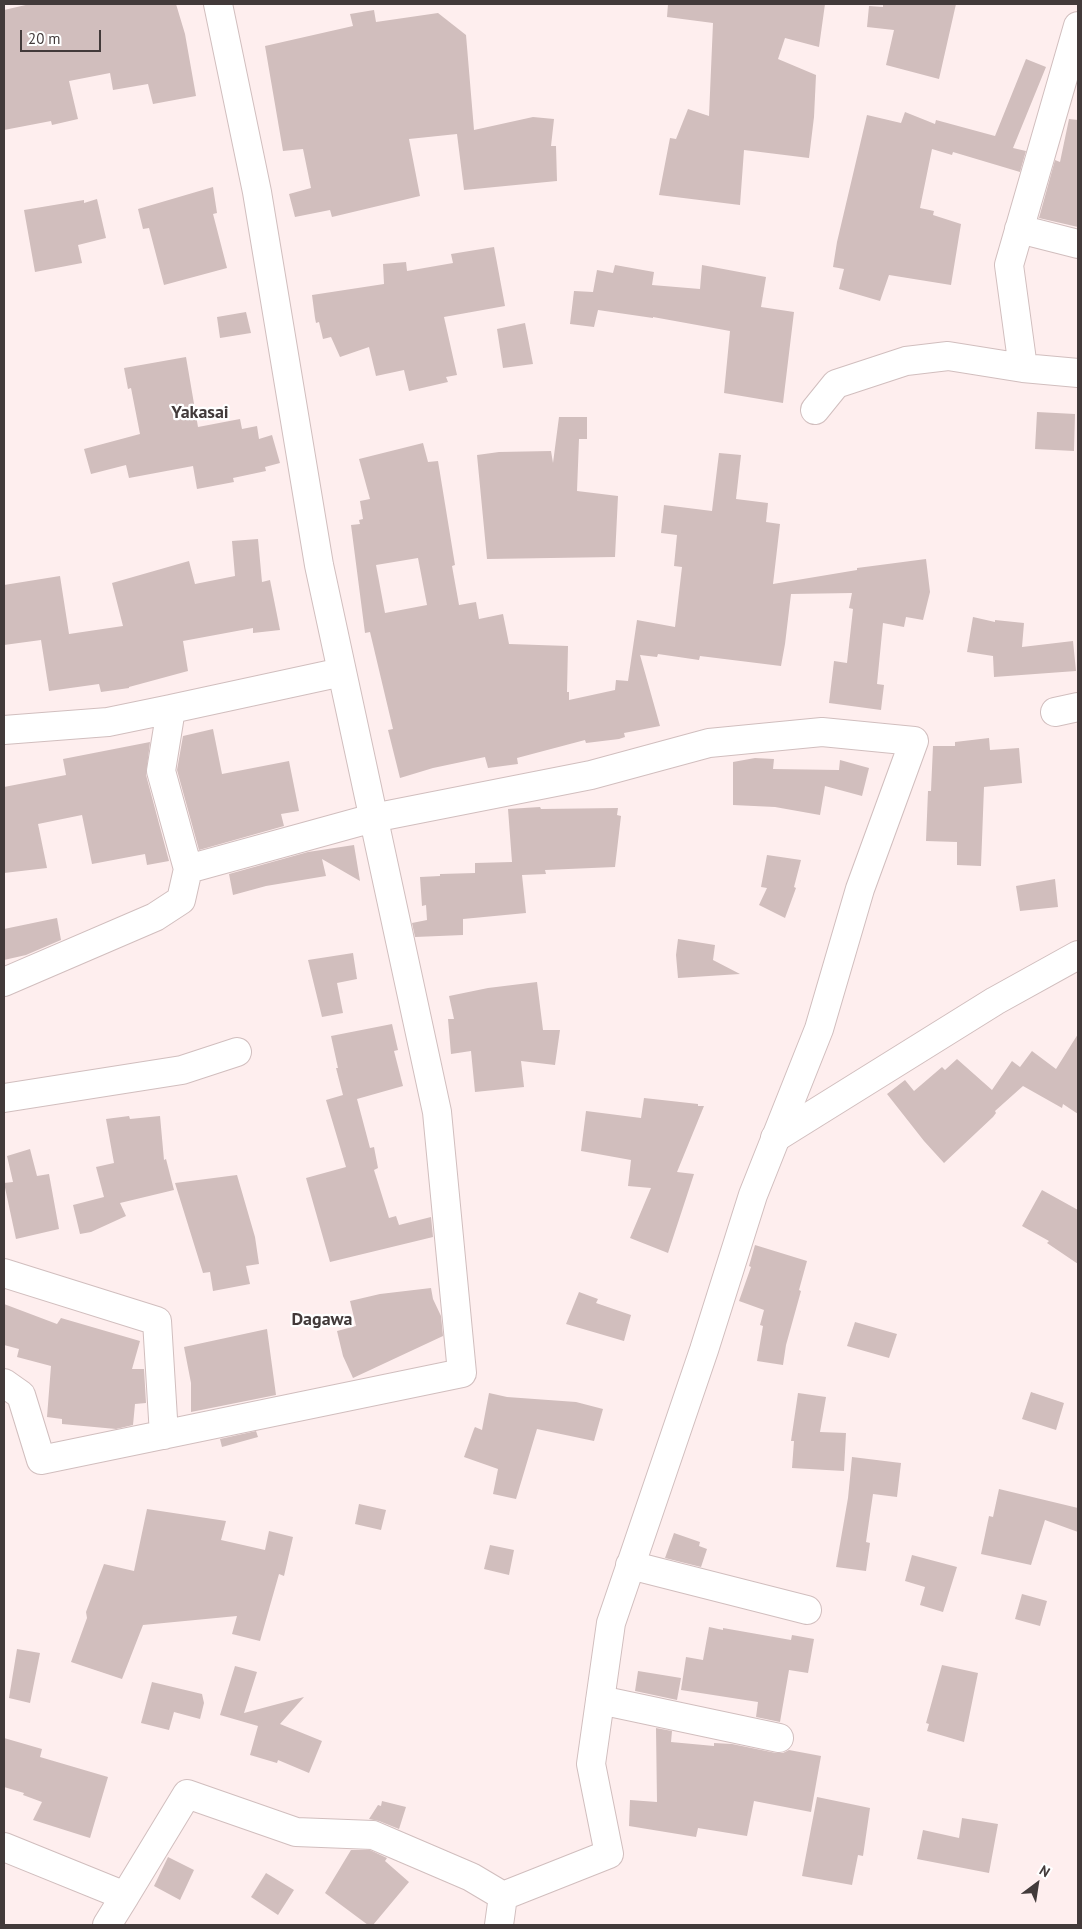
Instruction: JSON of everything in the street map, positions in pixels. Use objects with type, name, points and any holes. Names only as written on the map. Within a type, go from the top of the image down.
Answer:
[{"type":"street","points":[[4,1383],[21,1395],[41,1460],[462,1373],[437,1112],[319,565],[257,192],[218,4]]},
{"type":"street","points":[[1023,368],[1009,265],[1019,229],[1071,76],[1078,26]]},
{"type":"street","points":[[1019,229],[1078,244]]},
{"type":"street","points":[[815,410],[836,384],[906,361],[948,356],[1023,368],[1078,373]]},
{"type":"street","points":[[4,730],[108,722],[342,672]]},
{"type":"street","points":[[4,982],[155,917],[181,900],[188,869],[161,771],[171,709]]},
{"type":"street","points":[[188,869],[374,818],[591,775],[708,743],[822,732],[914,741],[860,889],[819,1029],[753,1195],[704,1350],[611,1623],[591,1764],[609,1854],[503,1896]]},
{"type":"street","points":[[775,1138],[995,1001],[1078,955]]},
{"type":"street","points":[[4,1098],[182,1070],[237,1052]]},
{"type":"street","points":[[4,1273],[157,1321],[164,1435]]},
{"type":"street","points":[[630,1565],[806,1610]]},
{"type":"street","points":[[600,1700],[779,1738]]},
{"type":"street","points":[[107,1925],[187,1794],[296,1832],[373,1835],[470,1877],[503,1896]]},
{"type":"street","points":[[4,1847],[125,1896]]},
{"type":"street","points":[[499,1925],[503,1896]]},
{"type":"building","points":[[30,4],[176,4],[185,34],[196,96],[153,104],[148,84],[113,90],[110,73],[69,81],[78,119],[52,125],[51,121],[4,130],[4,10]]},
{"type":"building","points":[[668,4],[825,4],[819,47],[785,38],[778,59],[816,75],[814,117],[809,158],[744,150],[740,205],[659,195],[670,138],[676,139],[688,109],[709,116],[713,23],[667,17]]},
{"type":"building","points":[[883,4],[956,4],[939,79],[886,65],[894,30],[867,27],[869,6],[883,7]]},
{"type":"building","points":[[374,10],[376,22],[438,13],[466,35],[474,130],[533,117],[554,119],[551,146],[556,146],[557,181],[464,190],[457,134],[409,139],[420,196],[332,217],[330,210],[295,217],[289,194],[311,188],[303,149],[283,151],[265,46],[353,26],[350,14]]},
{"type":"building","points":[[1026,59],[1046,67],[1013,148],[1026,151],[1020,172],[953,152],[952,155],[932,149],[920,208],[934,211],[933,215],[961,224],[951,285],[889,275],[880,301],[839,289],[844,269],[833,267],[837,242],[867,115],[901,123],[905,112],[935,124],[936,120],[995,136]]},
{"type":"building","points":[[1069,119],[1078,120],[1078,227],[1039,218],[1055,160],[1060,162]]},
{"type":"building","points":[[213,187],[217,213],[213,214],[227,268],[164,285],[149,228],[143,229],[138,209]]},
{"type":"building","points":[[97,199],[106,238],[78,245],[82,263],[35,272],[24,210],[84,200],[84,203]]},
{"type":"building","points":[[494,247],[505,306],[444,317],[457,375],[446,377],[448,382],[409,391],[404,370],[376,376],[369,347],[340,357],[331,337],[323,339],[319,322],[316,323],[312,295],[384,284],[383,264],[406,262],[407,271],[453,263],[451,254]]},
{"type":"building","points":[[615,265],[654,272],[652,285],[700,289],[702,265],[766,277],[761,307],[794,312],[783,403],[724,393],[730,331],[653,317],[598,310],[594,327],[570,324],[574,291],[593,292],[597,270],[613,273]]},
{"type":"building","points":[[246,312],[251,333],[220,338],[217,317]]},
{"type":"building","points":[[525,323],[533,364],[503,368],[497,329]]},
{"type":"building","points":[[186,357],[198,427],[240,419],[242,429],[257,426],[259,439],[272,435],[280,463],[265,467],[266,471],[233,478],[234,482],[197,489],[193,466],[129,478],[126,465],[91,474],[84,449],[140,434],[131,388],[128,389],[124,368]]},
{"type":"building","points":[[1037,412],[1075,414],[1074,451],[1035,449]]},
{"type":"building","points":[[559,417],[587,417],[587,439],[579,439],[577,491],[618,496],[615,557],[487,559],[477,455],[499,452],[551,451],[553,463]]},
{"type":"building","points":[[423,443],[428,462],[438,461],[455,565],[452,566],[459,605],[476,602],[479,619],[503,614],[509,644],[568,646],[567,692],[569,692],[569,700],[615,690],[616,680],[628,681],[637,620],[675,627],[682,567],[674,566],[677,535],[661,533],[664,505],[712,511],[719,453],[741,455],[736,499],[768,503],[766,522],[780,524],[773,584],[857,570],[857,568],[926,559],[930,592],[923,620],[906,617],[904,627],[883,623],[877,684],[884,685],[881,710],[829,703],[834,661],[847,663],[853,609],[849,608],[852,593],[791,594],[781,666],[700,656],[699,660],[658,654],[657,657],[640,655],[660,726],[624,733],[625,737],[619,739],[586,743],[585,740],[517,758],[518,764],[488,768],[485,757],[433,768],[400,778],[388,730],[393,729],[370,632],[365,633],[351,525],[360,524],[359,520],[363,519],[360,501],[370,499],[359,459]],"holes":[[[418,558],[427,605],[385,613],[376,565]]]},
{"type":"building","points":[[258,539],[262,582],[270,580],[280,630],[253,633],[253,628],[183,641],[188,671],[129,688],[101,692],[99,684],[49,691],[41,640],[4,645],[4,585],[60,576],[69,634],[123,626],[112,583],[189,561],[195,584],[235,576],[232,541]]},
{"type":"building","points":[[973,617],[995,622],[995,620],[1024,623],[1022,647],[1073,641],[1076,671],[994,677],[993,656],[967,652]]},
{"type":"building","points":[[213,729],[222,774],[289,761],[299,811],[281,814],[284,826],[199,850],[177,770],[183,736]]},
{"type":"building","points":[[989,738],[990,750],[1019,748],[1022,783],[984,787],[981,866],[957,865],[957,842],[926,841],[928,791],[931,791],[933,746],[955,746],[955,742]]},
{"type":"building","points":[[150,742],[146,775],[169,861],[147,865],[145,854],[92,864],[82,815],[38,824],[47,868],[4,873],[4,787],[66,775],[63,759]]},
{"type":"building","points":[[755,758],[774,759],[773,769],[839,770],[840,760],[869,768],[862,796],[825,786],[820,815],[775,807],[733,805],[733,762]]},
{"type":"building","points":[[540,807],[541,809],[618,808],[617,815],[621,816],[615,867],[545,870],[546,874],[522,875],[526,913],[463,919],[463,935],[415,937],[412,923],[427,920],[426,905],[422,906],[420,877],[440,876],[440,874],[475,873],[475,863],[512,862],[508,809]]},
{"type":"building","points":[[354,845],[360,881],[322,859],[326,876],[266,886],[233,895],[229,874],[308,852]]},
{"type":"building","points":[[767,855],[801,860],[794,887],[796,888],[785,918],[759,905],[767,888],[761,887]]},
{"type":"building","points":[[1055,879],[1058,907],[1020,911],[1016,886]]},
{"type":"building","points":[[57,918],[61,940],[26,955],[4,960],[4,929]]},
{"type":"building","points":[[678,939],[715,945],[713,960],[740,974],[678,978],[676,955]]},
{"type":"building","points":[[353,953],[357,979],[337,983],[343,1013],[322,1017],[308,960]]},
{"type":"building","points":[[537,982],[543,1030],[560,1030],[555,1065],[521,1061],[524,1087],[475,1092],[471,1051],[451,1054],[448,1019],[454,1019],[449,996],[488,988]]},
{"type":"building","points":[[392,1024],[398,1050],[394,1051],[403,1086],[357,1099],[370,1148],[374,1147],[378,1168],[374,1170],[389,1218],[396,1216],[399,1225],[431,1217],[433,1237],[330,1262],[306,1178],[346,1167],[326,1100],[343,1095],[331,1036]]},
{"type":"building","points":[[1078,1034],[1078,1114],[1063,1104],[1062,1108],[1023,1086],[995,1111],[996,1113],[993,1117],[944,1163],[887,1094],[905,1080],[914,1091],[942,1067],[945,1070],[957,1059],[992,1090],[1012,1061],[1020,1067],[1032,1051],[1056,1069]]},
{"type":"building","points":[[644,1098],[704,1106],[677,1172],[694,1174],[668,1253],[630,1238],[651,1188],[628,1186],[631,1160],[581,1151],[586,1111],[641,1118]]},
{"type":"building","points":[[129,1116],[130,1119],[160,1116],[164,1160],[166,1159],[174,1190],[120,1203],[126,1216],[91,1232],[80,1234],[73,1205],[104,1197],[96,1167],[114,1163],[106,1119]]},
{"type":"building","points":[[30,1149],[37,1176],[49,1174],[59,1229],[16,1239],[4,1183],[13,1182],[7,1156]]},
{"type":"building","points":[[237,1175],[255,1237],[259,1264],[246,1266],[250,1284],[213,1291],[210,1272],[203,1273],[175,1183]]},
{"type":"building","points":[[1042,1190],[1078,1210],[1078,1264],[1047,1243],[1049,1241],[1022,1226]]},
{"type":"building","points":[[755,1245],[807,1261],[786,1345],[783,1365],[757,1361],[763,1326],[760,1325],[764,1310],[739,1301],[751,1267],[749,1266]]},
{"type":"building","points":[[431,1288],[433,1299],[441,1316],[443,1336],[353,1378],[343,1356],[337,1331],[356,1326],[350,1301],[380,1294]]},
{"type":"building","points":[[579,1292],[598,1299],[596,1303],[631,1315],[624,1341],[566,1324]]},
{"type":"building","points":[[4,1304],[57,1324],[61,1318],[140,1341],[132,1369],[144,1369],[146,1403],[135,1404],[133,1425],[116,1429],[62,1424],[62,1419],[47,1417],[51,1366],[17,1357],[19,1349],[4,1345]]},
{"type":"building","points":[[855,1322],[897,1334],[889,1358],[847,1346]]},
{"type":"building","points":[[267,1329],[276,1395],[191,1412],[191,1383],[184,1347]]},
{"type":"building","points":[[1031,1392],[1064,1403],[1056,1430],[1022,1419]]},
{"type":"building","points":[[489,1393],[507,1397],[576,1402],[603,1409],[594,1441],[537,1429],[516,1499],[493,1494],[498,1469],[464,1457],[475,1427],[482,1430]]},
{"type":"building","points":[[798,1393],[826,1397],[820,1432],[846,1433],[844,1471],[792,1468],[794,1441],[791,1441]]},
{"type":"building","points":[[256,1431],[258,1437],[222,1447],[220,1439]]},
{"type":"building","points":[[852,1457],[901,1463],[897,1497],[873,1494],[866,1542],[870,1543],[866,1571],[836,1567],[848,1498]]},
{"type":"building","points":[[999,1489],[1078,1508],[1078,1532],[1045,1520],[1031,1565],[981,1554],[989,1516],[993,1517]]},
{"type":"building","points":[[359,1504],[386,1510],[381,1530],[355,1524]]},
{"type":"building","points":[[147,1509],[226,1521],[221,1540],[265,1550],[269,1531],[293,1537],[284,1576],[279,1574],[260,1641],[232,1634],[237,1616],[143,1625],[122,1679],[71,1662],[87,1618],[86,1612],[104,1564],[134,1571]]},
{"type":"building","points":[[674,1533],[700,1542],[699,1546],[707,1549],[701,1567],[665,1558]]},
{"type":"building","points":[[490,1545],[514,1550],[509,1575],[484,1569]]},
{"type":"building","points":[[912,1555],[957,1567],[943,1612],[920,1605],[925,1587],[905,1581]]},
{"type":"building","points":[[1022,1594],[1047,1601],[1040,1626],[1015,1619]]},
{"type":"building","points":[[709,1627],[791,1640],[792,1635],[814,1639],[808,1673],[789,1670],[780,1722],[756,1717],[758,1702],[681,1690],[686,1657],[703,1660]]},
{"type":"building","points":[[17,1649],[40,1653],[30,1703],[9,1698]]},
{"type":"building","points":[[942,1665],[978,1673],[964,1742],[927,1731],[929,1724],[926,1723]]},
{"type":"building","points":[[235,1666],[257,1672],[244,1713],[304,1697],[280,1724],[322,1741],[309,1773],[278,1760],[277,1763],[250,1755],[258,1726],[220,1715]]},
{"type":"building","points":[[638,1671],[681,1678],[677,1700],[635,1691]]},
{"type":"building","points":[[152,1682],[202,1694],[204,1703],[200,1719],[174,1712],[169,1730],[141,1723]]},
{"type":"building","points":[[656,1728],[672,1731],[671,1742],[714,1746],[714,1743],[732,1744],[776,1753],[783,1753],[789,1750],[821,1756],[811,1812],[754,1801],[747,1836],[698,1828],[696,1837],[629,1826],[630,1800],[657,1802]]},
{"type":"building","points":[[4,1738],[42,1749],[40,1757],[108,1777],[90,1838],[33,1820],[42,1802],[23,1795],[24,1793],[4,1787]]},
{"type":"building","points":[[817,1797],[870,1808],[863,1856],[858,1855],[852,1885],[802,1876]]},
{"type":"building","points":[[382,1801],[406,1807],[399,1829],[369,1819],[378,1805],[381,1806]]},
{"type":"building","points":[[962,1818],[998,1824],[989,1873],[917,1859],[923,1830],[959,1838]]},
{"type":"building","points":[[351,1850],[370,1850],[387,1858],[385,1861],[409,1882],[373,1925],[368,1925],[325,1893]]},
{"type":"building","points":[[168,1857],[194,1870],[180,1900],[154,1886]]},
{"type":"building","points":[[266,1873],[294,1890],[278,1915],[251,1897]]},
{"type":"district","name":"Yakasai","points":[[200,413]]},
{"type":"district","name":"Dagawa","points":[[322,1320]]}]
